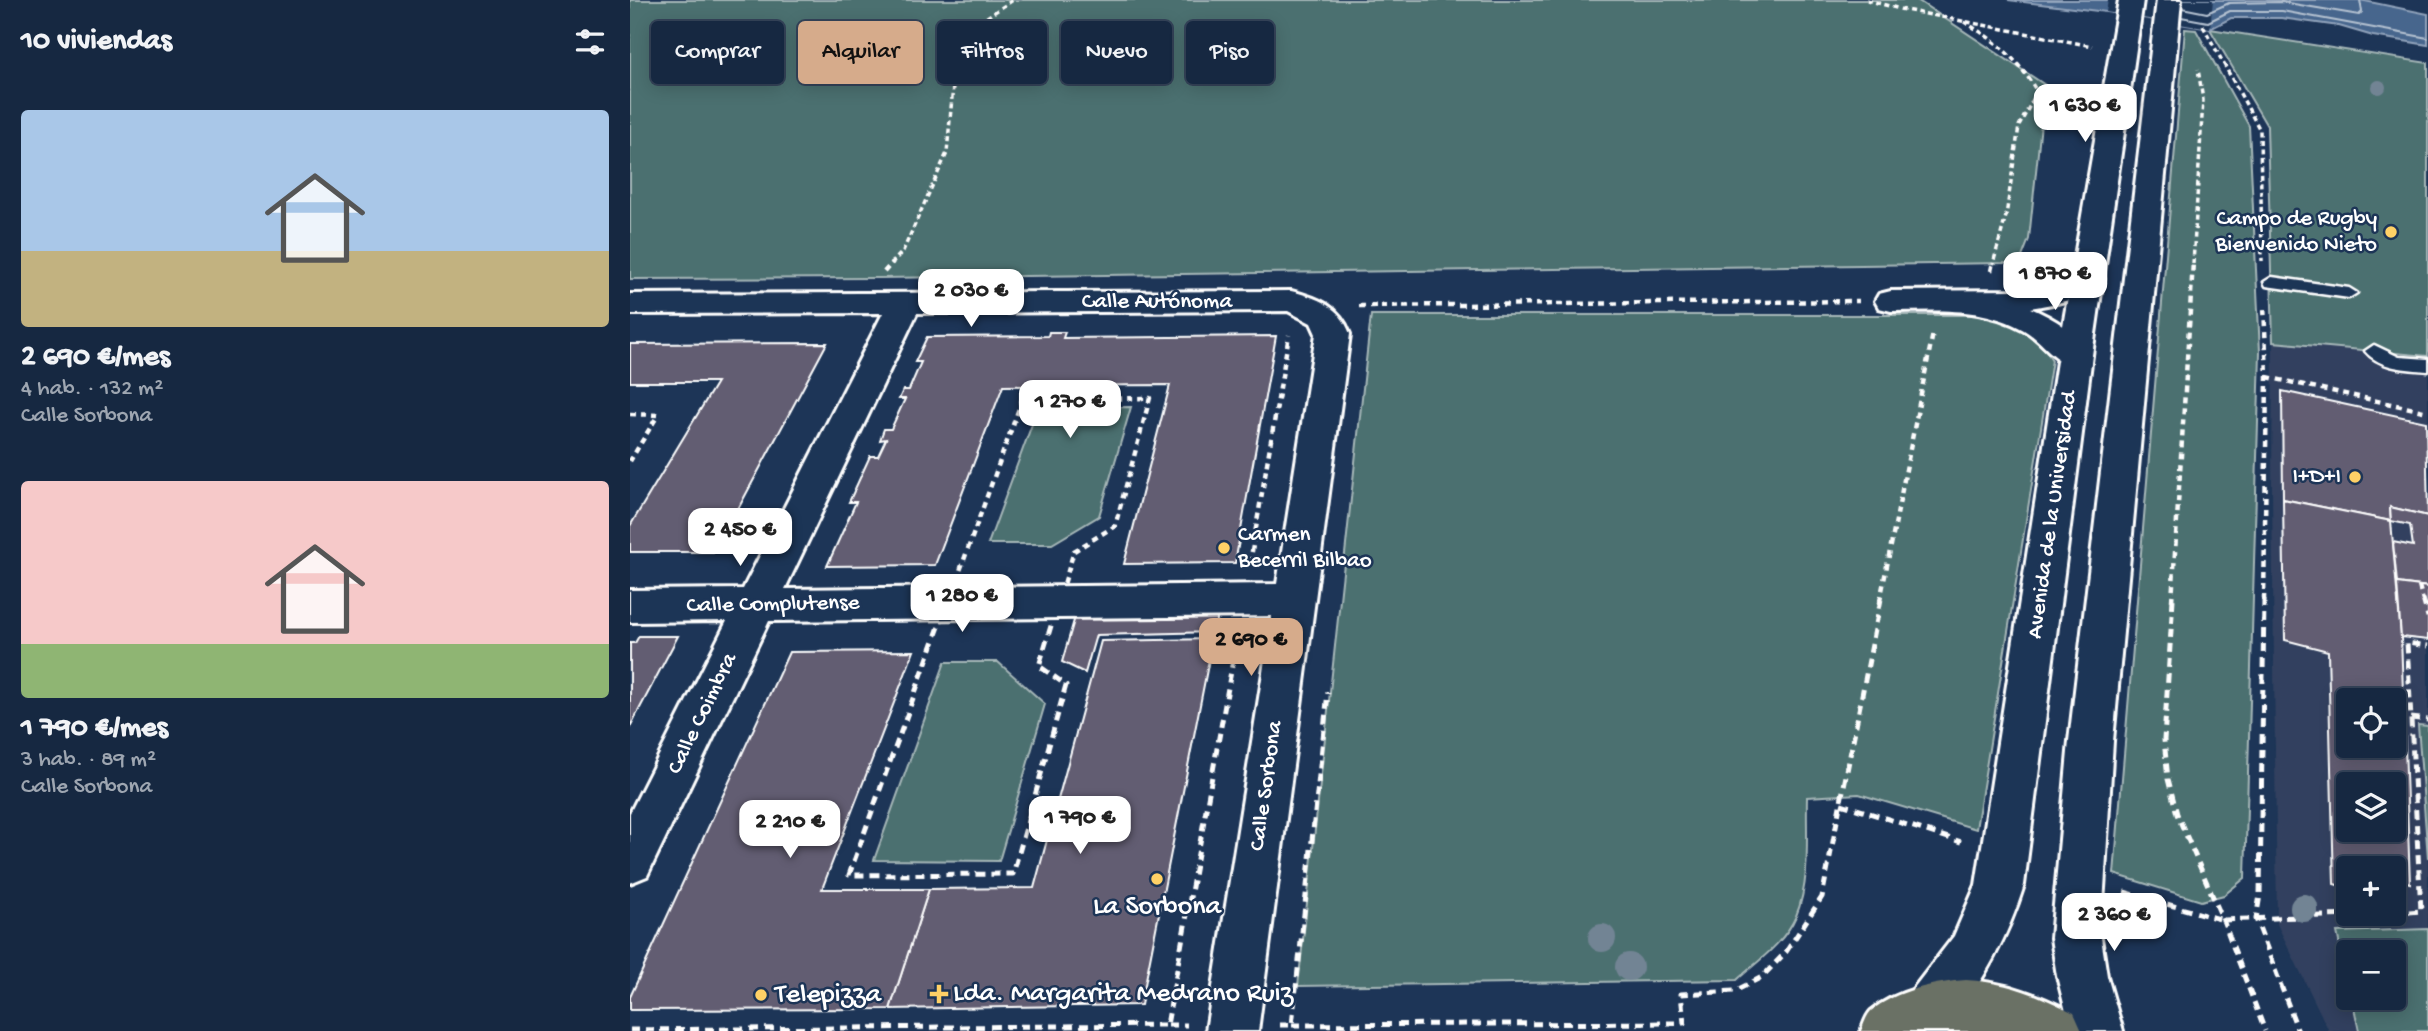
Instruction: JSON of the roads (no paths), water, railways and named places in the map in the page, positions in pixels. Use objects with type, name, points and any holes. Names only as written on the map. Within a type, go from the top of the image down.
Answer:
[{"type":"highway","points":[[1907,1021],[1981,1006],[2018,1013],[2056,1031]]},
{"type":"street","name":"Avenida de la Universidad","points":[[1907,1021],[1977,948],[1990,920],[2000,885],[2075,355],[2130,8]]},
{"type":"street","points":[[2097,1031],[2082,976],[2076,938],[2091,741],[2168,11]]},
{"type":"street","points":[[1891,301],[1985,292],[2057,294],[2088,279]]},
{"type":"street","name":"Calle Autónoma","points":[[630,304],[892,289],[1291,301],[1317,310],[1330,322],[1351,314]]},
{"type":"street","name":"Calle Coimbra","points":[[630,862],[756,605],[892,289]]},
{"type":"street","points":[[1985,292],[2037,323],[2075,355]]},
{"type":"street","name":"Calle Sorbona","points":[[1232,1028],[1294,600],[1351,314]]},
{"type":"street","name":"Calle Complutense","points":[[630,606],[1294,600]]},
{"type":"lane","points":[[2267,288],[2349,293]]},
{"type":"lane","points":[[2374,351],[2396,362],[2428,365]]},
{"type":"water","points":[[2008,0],[2360,0],[2428,14],[2428,45],[2373,36],[2339,26],[2281,18],[2231,18],[2210,29]]},
{"type":"place","name":"Campo de Rugby Bienvenido Nieto","points":[[2391,232]]},
{"type":"place","name":"I+D+I","points":[[2355,477]]},
{"type":"place","name":"Carmen Becerril Bilbao","points":[[1224,548]]},
{"type":"place","name":"La Sorbona","points":[[1157,879]]},
{"type":"place","name":"Lda. Margarita Medrano Ruiz","points":[[939,994]]},
{"type":"place","name":"Telepizza","points":[[761,995]]}]
